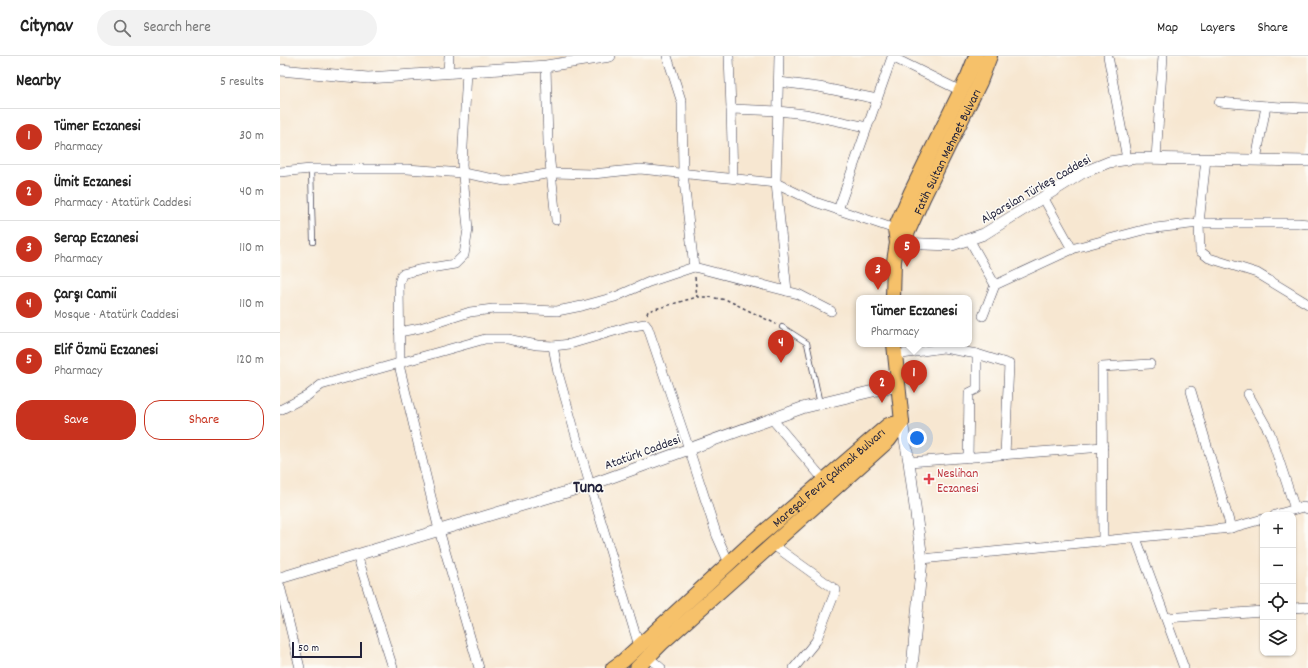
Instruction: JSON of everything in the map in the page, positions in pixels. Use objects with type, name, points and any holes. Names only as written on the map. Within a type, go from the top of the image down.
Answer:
[{"type":"main road","name":"Fatih Sultan Mehmet Bulvarı","points":[[893,295],[896,236],[910,192],[976,56]]},
{"type":"main road","name":"Fatih Sultan Mehmet Bulvarı","points":[[896,236],[907,234],[980,82],[990,56]]},
{"type":"main road","points":[[895,348],[902,422]]},
{"type":"main road","name":"Mareşal Fevzi Çakmak Bulvarı","points":[[637,668],[644,651],[729,563],[888,424],[902,422]]},
{"type":"main road","name":"Mareşal Fevzi Çakmak Bulvarı","points":[[613,668],[644,651],[772,544],[889,440],[902,422]]},
{"type":"street","points":[[448,72],[449,56]]},
{"type":"street","points":[[280,70],[368,78],[546,66],[610,56]]},
{"type":"street","points":[[667,56],[682,103],[683,173],[694,267]]},
{"type":"street","points":[[729,56],[732,109],[733,178]]},
{"type":"street","points":[[779,56],[776,183],[787,291]]},
{"type":"street","points":[[1108,56],[1127,159]]},
{"type":"street","points":[[1156,158],[1163,56]]},
{"type":"street","points":[[838,210],[877,99],[890,57],[960,91]]},
{"type":"street","points":[[546,66],[548,143],[556,220]]},
{"type":"street","points":[[467,71],[463,173],[468,229],[464,255],[455,264],[402,274],[399,283],[399,332],[400,369],[439,530],[479,668]]},
{"type":"street","points":[[779,82],[819,87],[877,99]]},
{"type":"street","points":[[1219,102],[1308,108]]},
{"type":"street","points":[[1256,160],[1266,106]]},
{"type":"street","points":[[732,109],[805,114],[867,127]]},
{"type":"street","name":"Alparslan Türkeş Caddesi","points":[[896,236],[952,245],[984,234],[1082,173],[1109,162],[1136,158],[1308,161]]},
{"type":"street","points":[[1206,159],[1199,223],[1200,251],[1209,258],[1258,273],[1308,304]]},
{"type":"street","points":[[280,172],[311,169],[407,169],[463,173],[505,182],[552,173],[593,174],[640,169],[733,178],[776,183],[815,202],[838,210],[896,236]]},
{"type":"street","points":[[1043,197],[1072,249]]},
{"type":"street","points":[[984,316],[995,285],[1072,249],[1147,229],[1199,223],[1308,224]]},
{"type":"street","points":[[969,239],[995,285]]},
{"type":"street","points":[[399,332],[420,328],[470,312],[493,309],[557,311],[582,306],[615,297],[649,282],[694,267],[798,294],[831,311]]},
{"type":"street","points":[[280,410],[307,396],[321,385],[485,339],[507,339],[537,345],[553,346],[570,344],[628,327],[645,324],[648,328],[717,536],[729,563]]},
{"type":"street","points":[[553,346],[558,374],[590,485],[644,651],[661,668]]},
{"type":"street","points":[[895,348],[943,348],[977,354],[1009,364],[1005,454]]},
{"type":"street","points":[[968,458],[969,393],[977,389],[977,354]]},
{"type":"street","points":[[1103,542],[1102,367],[1150,364]]},
{"type":"street","name":"Atatürk Caddesi","points":[[280,578],[590,485],[802,408],[898,385]]},
{"type":"street","points":[[1191,391],[1231,528]]},
{"type":"street","points":[[1248,394],[1270,432],[1296,509]]},
{"type":"street","points":[[772,419],[824,480]]},
{"type":"street","points":[[902,422],[922,559],[912,668]]},
{"type":"street","points":[[909,462],[1103,447]]},
{"type":"street","points":[[1286,512],[1303,507],[1308,509]]},
{"type":"street","points":[[922,559],[1231,528],[1260,520]]},
{"type":"street","points":[[1136,538],[1184,668]]},
{"type":"street","points":[[772,544],[836,590],[816,641],[794,668]]},
{"type":"street","points":[[357,555],[393,668]]},
{"type":"street","points":[[280,586],[300,668]]},
{"type":"street","points":[[1296,608],[1308,607]]},
{"type":"street","points":[[1166,618],[1260,610]]},
{"type":"lane","points":[[311,169],[313,242]]},
{"type":"lane","points":[[782,327],[807,343],[820,404]]},
{"type":"path","points":[[694,267],[697,297]]},
{"type":"path","points":[[645,324],[648,311],[697,297],[709,296],[727,300],[746,308],[782,327]]},
{"type":"place","name":"Elif Özmü Eczanesi","points":[[907,267]]},
{"type":"place","name":"Serap Eczanesi","points":[[878,290]]},
{"type":"place","name":"Çarşı Camii","points":[[781,363]]},
{"type":"place","name":"Tümer Eczanesi","points":[[914,393]]},
{"type":"place","name":"Ümit Eczanesi","points":[[882,403]]},
{"type":"place","name":"Neslihan Eczanesi","points":[[929,479]]},
{"type":"district","name":"Tuna","points":[[588,486]]}]
